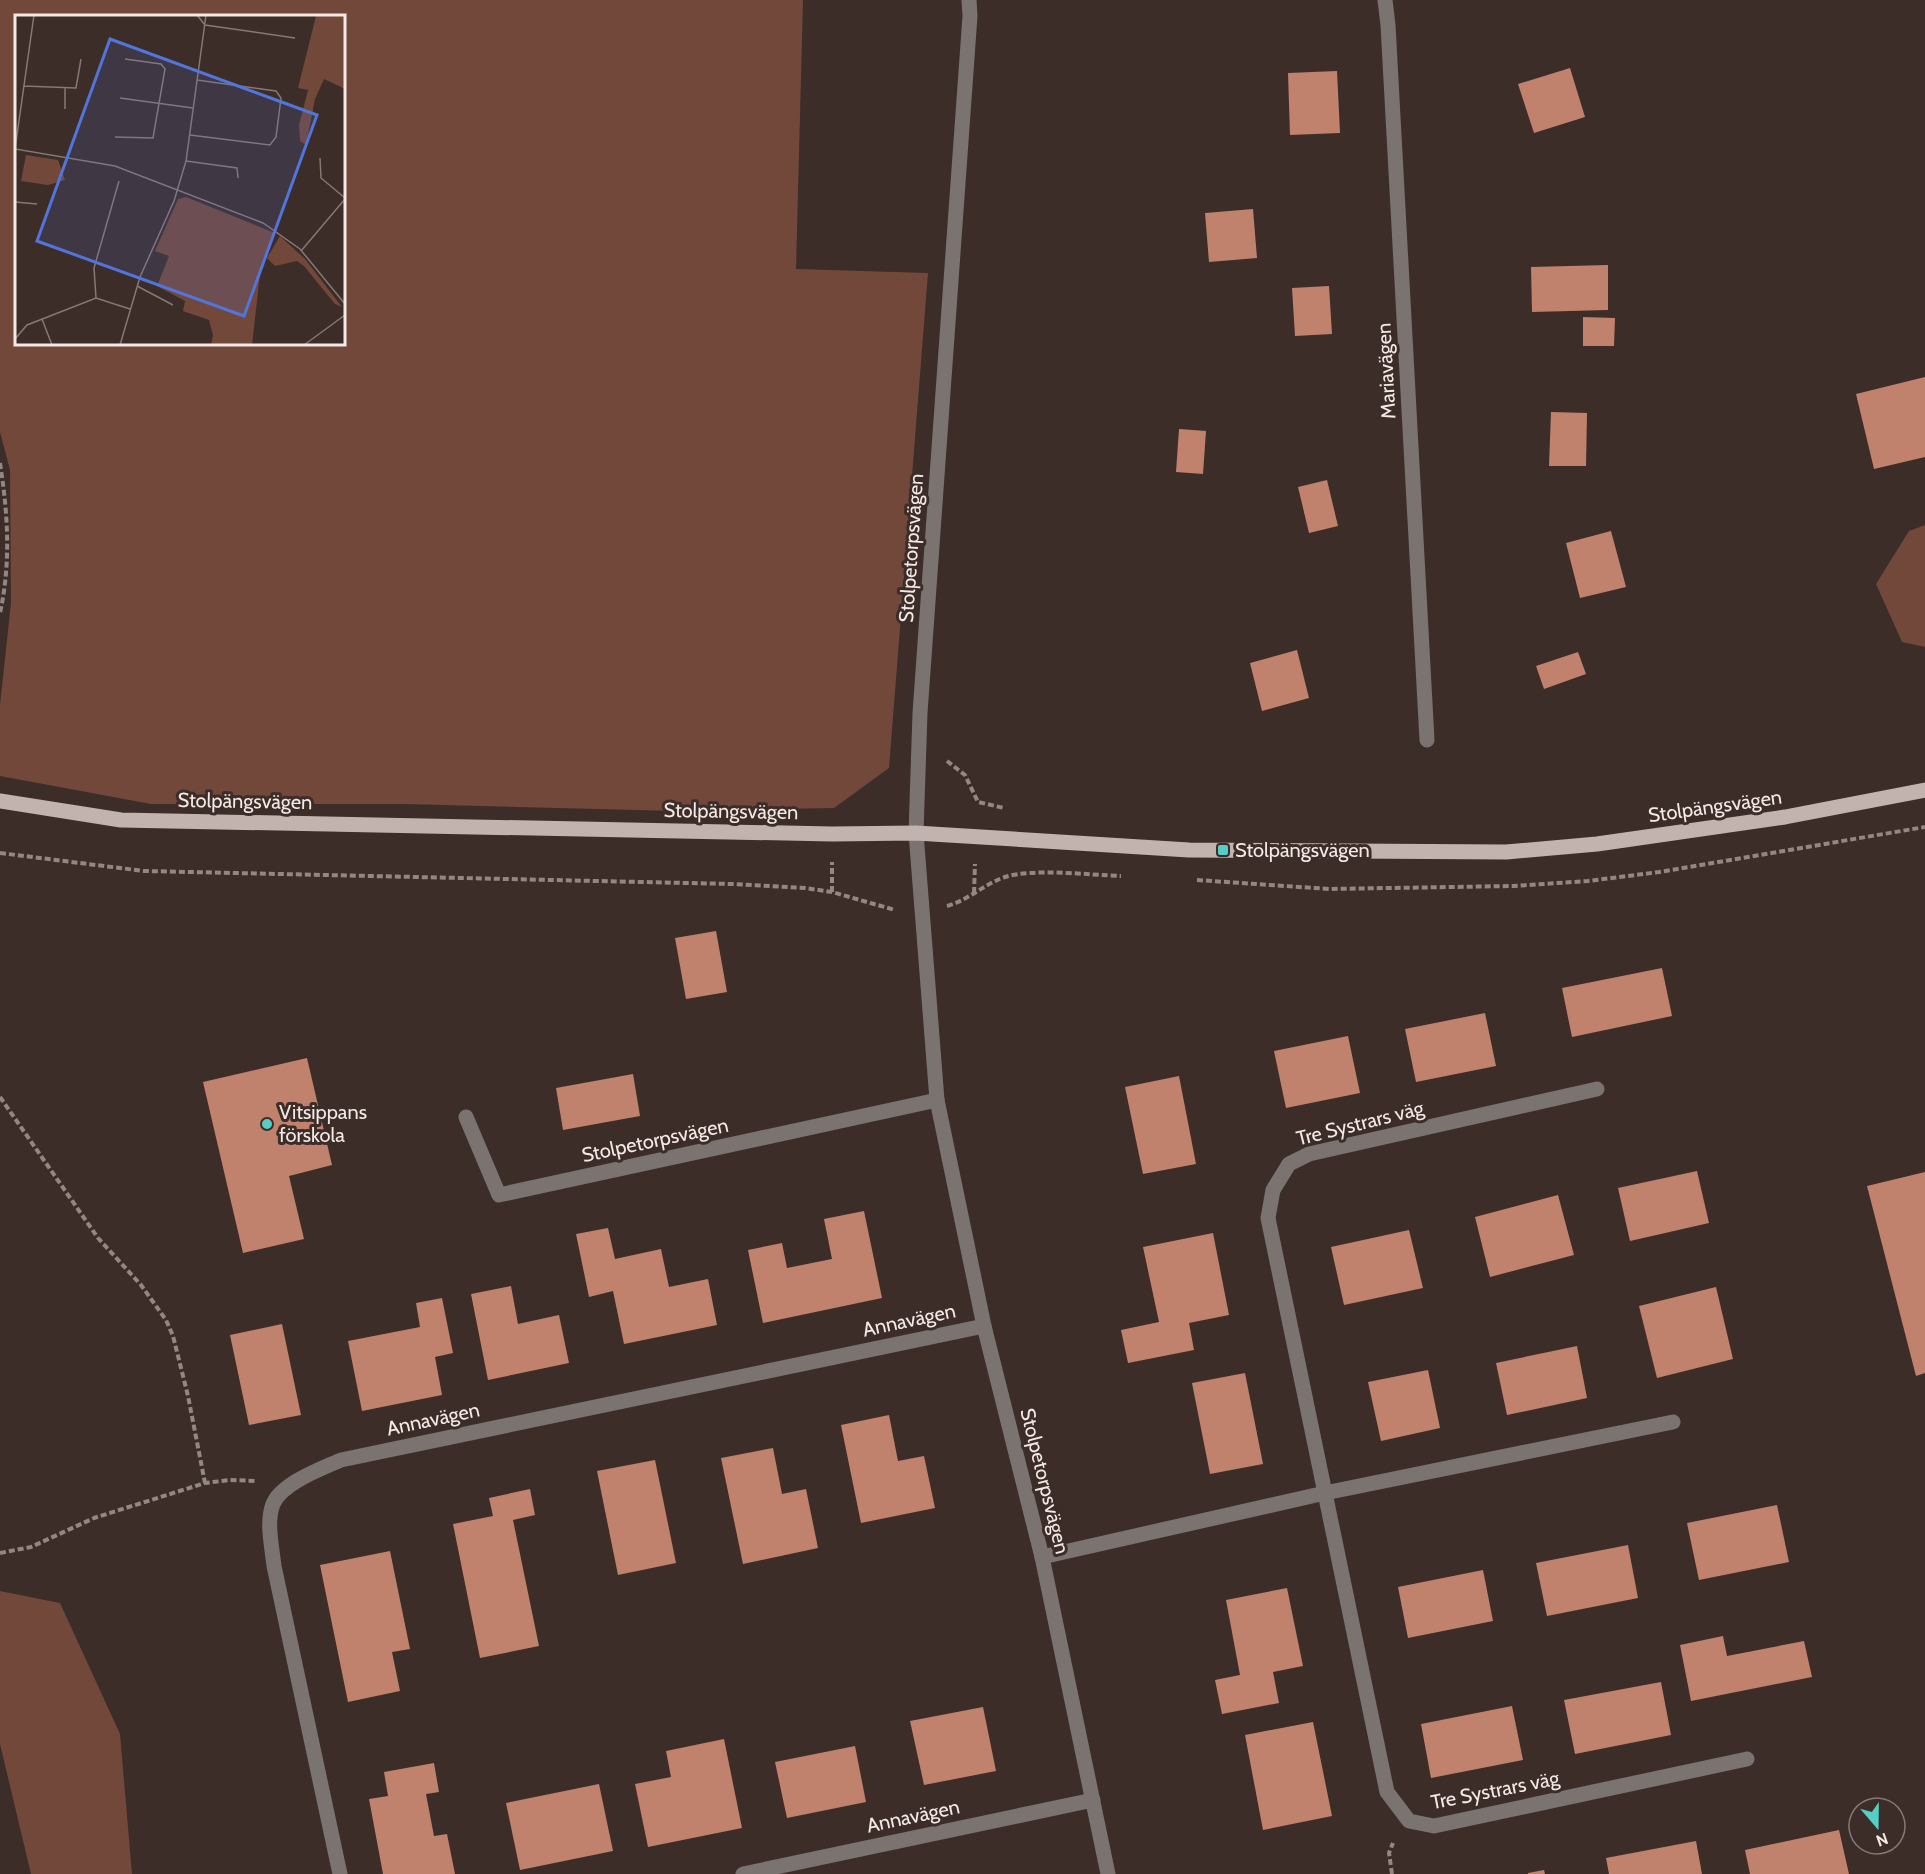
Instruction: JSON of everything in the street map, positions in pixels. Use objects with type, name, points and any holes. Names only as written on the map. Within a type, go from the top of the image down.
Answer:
[{"type":"main road","name":"Stolpängsvägen","points":[[0,801],[121,820],[832,834],[916,833],[1189,850],[1506,852],[1597,844],[1785,818],[1925,790]]},
{"type":"street","name":"Stolpetorpsvägen","points":[[969,0],[970,16],[919,737],[916,833],[937,1100],[984,1326],[1042,1557],[1108,1874]]},
{"type":"street","name":"Mariavägen","points":[[1385,0],[1389,37],[1427,740]]},
{"type":"street","name":"Tre Systrars väg","points":[[1597,1089],[1309,1154],[1289,1164],[1274,1190],[1268,1218],[1388,1792],[1408,1821],[1434,1826],[1748,1759]]},
{"type":"street","name":"Stolpetorpsvägen","points":[[466,1117],[499,1195],[937,1100]]},
{"type":"street","name":"Annavägen","points":[[340,1874],[273,1556],[270,1527],[273,1503],[294,1482],[340,1460],[984,1326]]},
{"type":"street","points":[[1042,1557],[1325,1493],[1673,1422]]},
{"type":"street","name":"Annavägen","points":[[743,1874],[1093,1800]]},
{"type":"path","points":[[0,463],[7,505],[8,554],[6,588],[0,613]]},
{"type":"path","points":[[919,737],[965,775],[978,802],[1008,809]]},
{"type":"path","points":[[1193,880],[1329,889],[1512,886],[1588,881],[1659,872],[1925,827]]},
{"type":"path","points":[[0,853],[144,871],[733,884],[805,888],[853,897],[896,910],[948,906],[964,901],[991,882],[1025,873],[1126,876]]},
{"type":"path","points":[[0,1097],[98,1238],[154,1301],[166,1320],[173,1336],[188,1396],[205,1483]]},
{"type":"path","points":[[0,1553],[31,1547],[94,1518],[205,1483],[230,1480],[294,1482]]},
{"type":"shaded area","points":[[0,0],[803,0],[796,269],[928,273],[889,768],[834,808],[675,811],[405,804],[151,804],[0,776],[0,705],[11,603],[10,470],[0,432]]},
{"type":"shaded area","points":[[1925,525],[1925,647],[1902,642],[1876,584],[1909,531]]},
{"type":"shaded area","points":[[0,1591],[60,1603],[120,1734],[132,1874],[31,1874],[0,1744]]},
{"type":"building","points":[[1570,68],[1585,117],[1534,133],[1518,84]]},
{"type":"building","points":[[1337,71],[1340,133],[1290,135],[1288,73]]},
{"type":"building","points":[[1253,209],[1257,258],[1209,262],[1205,213]]},
{"type":"building","points":[[1608,265],[1608,310],[1532,312],[1531,267]]},
{"type":"building","points":[[1329,286],[1332,334],[1295,336],[1292,288]]},
{"type":"building","points":[[1583,317],[1615,318],[1614,346],[1583,346]]},
{"type":"building","points":[[1925,377],[1925,457],[1874,469],[1856,394]]},
{"type":"building","points":[[1551,412],[1587,413],[1586,466],[1549,466]]},
{"type":"building","points":[[1179,429],[1206,431],[1203,474],[1176,472]]},
{"type":"building","points":[[1327,480],[1338,526],[1309,533],[1298,487]]},
{"type":"building","points":[[1611,531],[1626,587],[1580,598],[1566,543]]},
{"type":"building","points":[[1297,650],[1309,698],[1262,711],[1250,663]]},
{"type":"building","points":[[1578,652],[1586,674],[1544,689],[1536,666]]},
{"type":"building","points":[[716,931],[727,992],[686,999],[675,938]]},
{"type":"building","points":[[1662,968],[1672,1016],[1572,1037],[1562,988]]},
{"type":"building","points":[[1485,1013],[1496,1066],[1416,1082],[1405,1029]]},
{"type":"building","points":[[1348,1036],[1360,1093],[1286,1108],[1274,1051]]},
{"type":"building","name":"Vitsippans förskola","points":[[307,1058],[332,1165],[289,1176],[304,1239],[243,1253],[203,1082]]},
{"type":"building","points":[[633,1074],[640,1116],[563,1130],[556,1088]]},
{"type":"building","points":[[1179,1076],[1196,1164],[1143,1174],[1125,1087]]},
{"type":"building","points":[[1697,1171],[1709,1223],[1630,1241],[1618,1188]]},
{"type":"building","points":[[1925,1172],[1925,1373],[1916,1376],[1867,1186]]},
{"type":"building","points":[[1558,1195],[1574,1255],[1490,1277],[1475,1217]]},
{"type":"building","points":[[864,1211],[882,1298],[763,1323],[748,1250],[782,1243],[787,1268],[832,1259],[824,1219]]},
{"type":"building","points":[[608,1228],[615,1259],[661,1249],[669,1287],[708,1279],[717,1325],[624,1344],[613,1291],[589,1297],[576,1234]]},
{"type":"building","points":[[1409,1230],[1423,1288],[1344,1305],[1331,1247]]},
{"type":"building","points":[[1213,1233],[1229,1315],[1189,1323],[1194,1350],[1128,1363],[1121,1330],[1159,1322],[1143,1247]]},
{"type":"building","points":[[511,1286],[518,1324],[559,1315],[569,1363],[488,1380],[471,1294]]},
{"type":"building","points":[[1716,1287],[1733,1359],[1657,1378],[1639,1306]]},
{"type":"building","points":[[442,1298],[453,1353],[435,1357],[442,1395],[362,1411],[348,1341],[420,1327],[416,1303]]},
{"type":"building","points":[[282,1324],[301,1415],[249,1425],[230,1335]]},
{"type":"building","points":[[1577,1346],[1587,1398],[1507,1415],[1496,1363]]},
{"type":"building","points":[[1428,1370],[1440,1428],[1381,1441],[1368,1382]]},
{"type":"building","points":[[1245,1373],[1263,1464],[1210,1474],[1192,1383]]},
{"type":"building","points":[[889,1415],[898,1461],[924,1456],[935,1508],[861,1523],[841,1425]]},
{"type":"building","points":[[773,1448],[782,1494],[806,1489],[818,1548],[743,1564],[721,1458]]},
{"type":"building","points":[[655,1460],[676,1563],[618,1575],[597,1471]]},
{"type":"building","points":[[530,1489],[535,1515],[513,1520],[539,1646],[480,1658],[453,1524],[493,1516],[489,1498]]},
{"type":"building","points":[[1777,1505],[1789,1562],[1699,1580],[1687,1523]]},
{"type":"building","points":[[1628,1545],[1638,1598],[1547,1616],[1536,1563]]},
{"type":"building","points":[[390,1551],[410,1649],[392,1652],[400,1691],[348,1702],[320,1565]]},
{"type":"building","points":[[1483,1570],[1493,1621],[1408,1638],[1398,1587]]},
{"type":"building","points":[[1287,1588],[1303,1666],[1273,1672],[1279,1703],[1222,1714],[1215,1680],[1240,1675],[1226,1600]]},
{"type":"building","points":[[1723,1636],[1727,1656],[1804,1641],[1812,1677],[1691,1701],[1680,1645]]},
{"type":"building","points":[[1661,1682],[1671,1735],[1575,1754],[1564,1700]]},
{"type":"building","points":[[1512,1706],[1523,1760],[1431,1778],[1421,1724]]},
{"type":"building","points":[[983,1707],[996,1771],[924,1785],[910,1721]]},
{"type":"building","points":[[1313,1722],[1332,1816],[1263,1830],[1245,1735]]},
{"type":"building","points":[[724,1739],[742,1828],[648,1847],[635,1784],[671,1777],[666,1751]]},
{"type":"building","points":[[855,1746],[866,1802],[787,1818],[775,1762]]},
{"type":"building","points":[[434,1763],[439,1792],[426,1794],[434,1836],[447,1834],[455,1874],[383,1874],[369,1799],[388,1796],[384,1772]]},
{"type":"building","points":[[599,1784],[613,1851],[520,1870],[506,1803]]},
{"type":"building","points":[[1839,1830],[1849,1874],[1750,1874],[1745,1850]]},
{"type":"building","points":[[1696,1841],[1702,1874],[1609,1874],[1606,1858]]},
{"type":"building","points":[[1544,1870],[1545,1874],[1528,1874],[1528,1873]]},
{"type":"place","name":"Stolpängsvägen","points":[[1223,850]]},
{"type":"place","name":"Vitsippans förskola","points":[[267,1124]]}]
